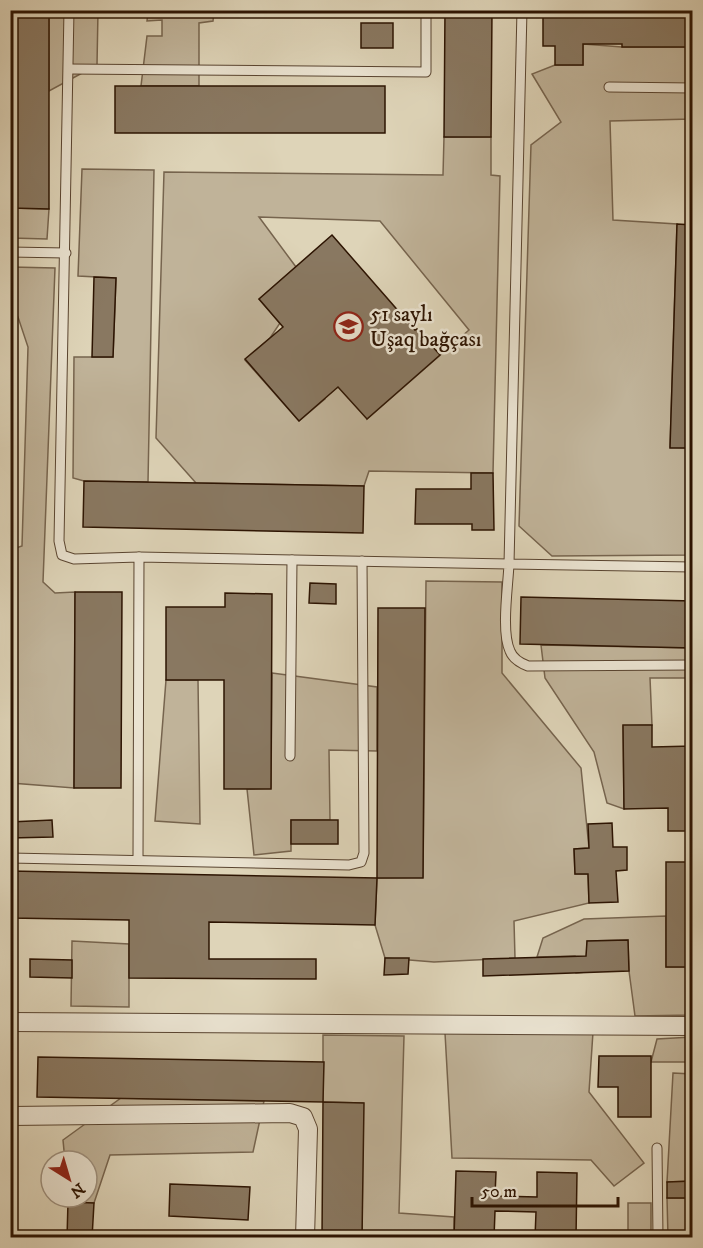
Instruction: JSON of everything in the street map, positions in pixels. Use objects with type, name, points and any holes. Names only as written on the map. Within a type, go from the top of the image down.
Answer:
[{"type":"street","points":[[10,1022],[693,1026]]},
{"type":"street","points":[[10,1116],[290,1113],[303,1117],[308,1130],[305,1238]]},
{"type":"lane","points":[[69,10],[66,253],[58,541],[62,555],[74,559],[139,557],[693,567]]},
{"type":"lane","points":[[69,69],[426,72],[426,10]]},
{"type":"lane","points":[[522,10],[506,635],[509,651],[516,660],[528,666],[693,665]]},
{"type":"lane","points":[[609,87],[693,88]]},
{"type":"lane","points":[[10,252],[66,253]]},
{"type":"lane","points":[[138,859],[139,557]]},
{"type":"lane","points":[[290,756],[292,560]]},
{"type":"lane","points":[[10,858],[349,865],[361,862],[364,853],[362,561]]},
{"type":"lane","points":[[657,1148],[658,1238]]},
{"type":"shaded area","points":[[49,11],[98,11],[97,65],[49,91]]},
{"type":"shaded area","points":[[148,11],[214,11],[213,21],[199,23],[199,86],[141,86],[147,36],[162,36],[162,20],[147,21]]},
{"type":"shaded area","points":[[583,44],[622,47],[692,47],[692,119],[610,121],[613,220],[677,224],[670,447],[692,448],[692,555],[552,556],[519,526],[531,145],[561,122],[532,74],[555,65],[583,65]]},
{"type":"shaded area","points":[[444,137],[491,137],[491,175],[500,176],[493,473],[369,471],[364,486],[196,483],[156,438],[164,172],[443,175]],"holes":[[[259,217],[380,221],[469,330],[367,419],[355,348],[305,376],[325,399],[299,421],[245,360],[270,338],[280,323],[259,299],[296,267]]]},
{"type":"shaded area","points":[[82,169],[154,170],[148,482],[84,481],[73,478],[74,357],[113,357],[116,278],[78,276]]},
{"type":"shaded area","points":[[11,208],[49,209],[47,239],[11,238]]},
{"type":"shaded area","points":[[11,267],[55,268],[43,582],[55,593],[75,592],[74,788],[11,783],[10,550],[22,546],[28,347],[18,317],[11,307]]},
{"type":"shaded area","points":[[426,581],[502,582],[502,673],[581,768],[589,848],[574,849],[575,874],[588,874],[589,903],[514,921],[515,958],[434,962],[385,958],[375,925],[377,878],[423,877]]},
{"type":"shaded area","points":[[541,645],[692,648],[692,678],[650,678],[652,725],[623,726],[624,809],[607,803],[594,752],[545,678]]},
{"type":"shaded area","points":[[272,673],[377,687],[377,751],[329,750],[330,820],[291,820],[291,851],[254,855],[247,789],[271,788]]},
{"type":"shaded area","points":[[166,680],[198,680],[200,824],[155,821]]},
{"type":"shaded area","points":[[666,916],[666,967],[692,967],[692,1015],[635,1016],[629,971],[628,940],[587,941],[586,972],[576,973],[575,956],[537,957],[543,938],[584,919]]},
{"type":"shaded area","points":[[72,941],[129,944],[129,1007],[71,1006]]},
{"type":"shaded area","points":[[593,1032],[589,1092],[644,1163],[614,1186],[591,1160],[452,1158],[445,1033]]},
{"type":"shaded area","points":[[323,1035],[404,1036],[399,1213],[454,1217],[454,1237],[362,1237],[363,1103],[323,1102]]},
{"type":"shaded area","points":[[692,1037],[692,1062],[651,1062],[657,1039]]},
{"type":"shaded area","points":[[673,1073],[692,1074],[692,1181],[667,1182]]},
{"type":"shaded area","points":[[121,1098],[264,1101],[253,1152],[110,1155],[99,1188],[99,1149],[64,1149],[63,1140]]},
{"type":"shaded area","points":[[667,1198],[692,1198],[692,1237],[668,1237]]},
{"type":"shaded area","points":[[628,1203],[651,1203],[651,1237],[628,1237]]},
{"type":"building","points":[[10,10],[49,10],[49,209],[10,208]]},
{"type":"building","points":[[445,10],[492,10],[491,137],[444,137]]},
{"type":"building","points":[[543,10],[693,10],[693,47],[622,47],[622,44],[583,44],[583,65],[555,65],[555,46],[543,46]]},
{"type":"building","points":[[361,23],[393,23],[393,48],[361,48]]},
{"type":"building","points":[[115,86],[385,86],[385,133],[115,133]]},
{"type":"building","points":[[677,224],[693,225],[693,448],[670,448]]},
{"type":"building","name":"51 saylı Uşaq bağçası","points":[[332,235],[415,330],[417,329],[440,355],[367,419],[338,387],[299,421],[245,359],[283,327],[259,299]]},
{"type":"building","points":[[94,277],[116,278],[113,357],[92,357]]},
{"type":"building","points":[[471,473],[493,473],[494,530],[472,530],[472,524],[415,524],[416,489],[471,489]]},
{"type":"building","points":[[84,481],[364,486],[363,533],[83,527]]},
{"type":"building","points":[[310,583],[336,584],[336,604],[309,603]]},
{"type":"building","points":[[75,592],[122,592],[121,788],[74,788]]},
{"type":"building","points":[[225,593],[272,594],[271,789],[224,789],[224,680],[166,680],[166,607],[225,607]]},
{"type":"building","points":[[521,597],[693,601],[693,648],[520,644]]},
{"type":"building","points":[[378,608],[425,608],[423,878],[377,878]]},
{"type":"building","points":[[623,725],[652,725],[652,747],[693,746],[693,831],[668,831],[668,808],[624,809]]},
{"type":"building","points":[[52,820],[53,837],[10,838],[10,822]]},
{"type":"building","points":[[291,820],[338,820],[338,844],[291,844]]},
{"type":"building","points":[[612,823],[613,847],[627,847],[627,870],[616,871],[618,902],[589,903],[588,874],[575,874],[574,849],[589,848],[588,824]]},
{"type":"building","points":[[666,862],[693,862],[693,967],[666,967]]},
{"type":"building","points":[[10,871],[377,878],[375,925],[209,922],[209,959],[316,959],[316,979],[129,978],[129,920],[10,918]]},
{"type":"building","points":[[628,940],[629,971],[483,976],[483,959],[586,956],[587,941]]},
{"type":"building","points":[[385,958],[409,958],[408,974],[384,975]]},
{"type":"building","points":[[30,959],[72,960],[72,978],[30,977]]},
{"type":"building","points":[[599,1056],[651,1056],[651,1117],[618,1117],[618,1087],[598,1087]]},
{"type":"building","points":[[38,1057],[324,1062],[323,1102],[37,1097]]},
{"type":"building","points":[[323,1102],[364,1103],[362,1238],[322,1238]]},
{"type":"building","points":[[456,1171],[496,1172],[495,1196],[537,1197],[537,1172],[577,1173],[576,1238],[535,1238],[536,1212],[495,1211],[494,1238],[454,1238]]},
{"type":"building","points":[[693,1181],[693,1198],[667,1198],[667,1182]]},
{"type":"building","points":[[170,1184],[250,1187],[248,1220],[169,1216]]},
{"type":"building","points":[[68,1209],[94,1209],[92,1238],[67,1238]]},
{"type":"place","name":"51 saylı Uşaq bağçası","points":[[349,327]]}]
